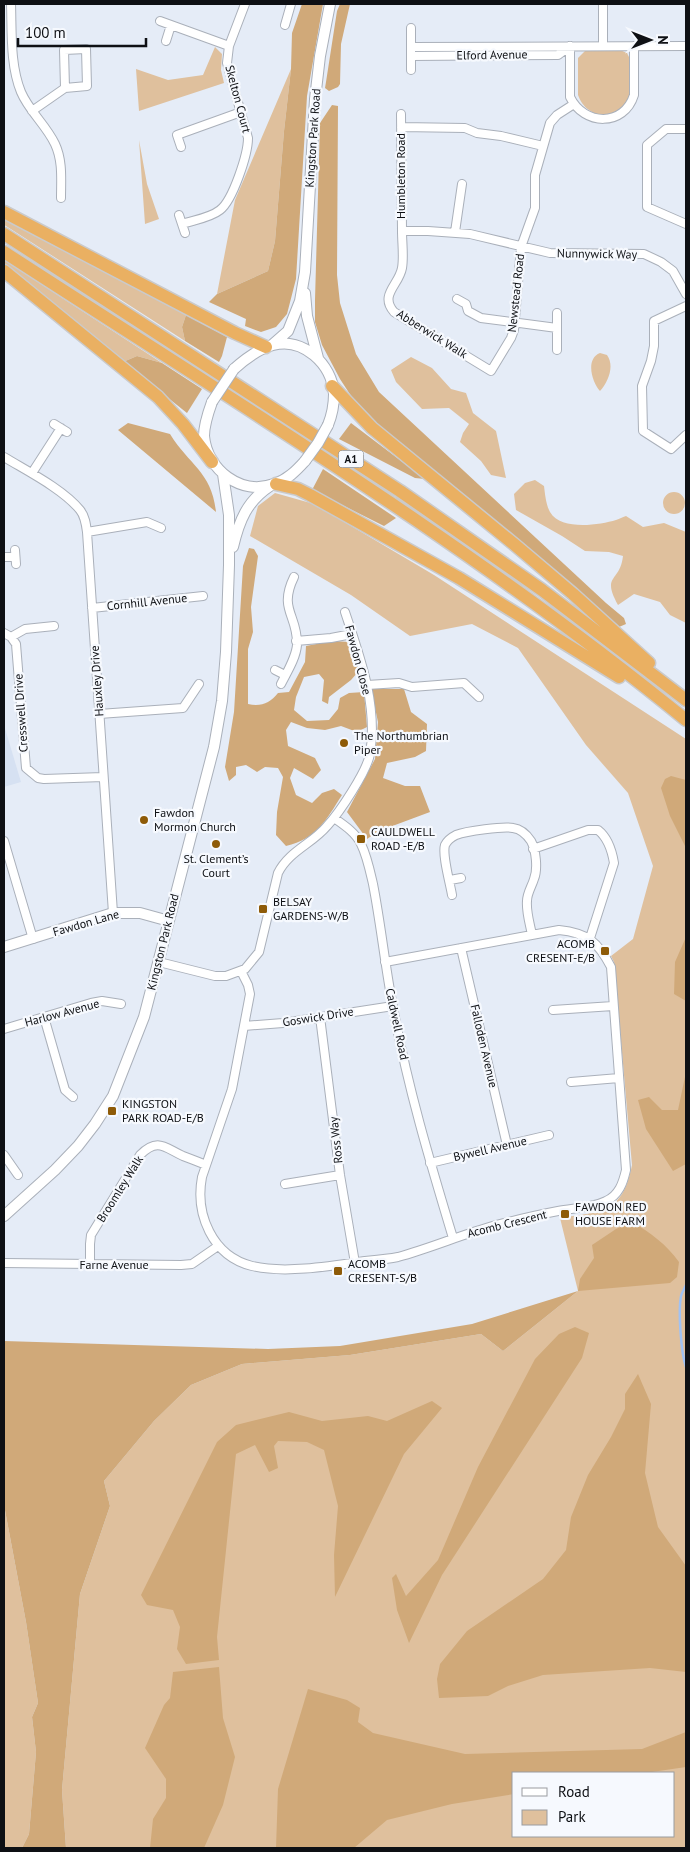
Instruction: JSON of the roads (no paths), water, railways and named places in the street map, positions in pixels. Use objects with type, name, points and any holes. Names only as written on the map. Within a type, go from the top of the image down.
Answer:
[{"type":"highway","points":[[4,212],[235,333],[269,346]]},
{"type":"highway","name":"A1","points":[[4,234],[400,491],[542,590],[686,700]]},
{"type":"highway","name":"A1","points":[[4,252],[456,547],[535,604],[686,720]]},
{"type":"highway","points":[[4,271],[153,392],[212,462]]},
{"type":"highway","name":"A1","points":[[332,386],[372,428],[573,594],[633,647],[686,700]]},
{"type":"highway","name":"A1","points":[[274,484],[298,489],[310,495],[459,578],[675,711]]},
{"type":"street","points":[[11,4],[14,64],[22,93],[55,144],[60,161],[61,198]]},
{"type":"street","name":"Skelton Court","points":[[182,224],[218,212],[226,205],[248,148],[248,138],[227,63],[229,46],[245,4]]},
{"type":"street","points":[[285,25],[291,4]]},
{"type":"street","name":"Kingston Park Road","points":[[269,346],[288,331],[300,301],[304,272],[315,99],[320,56],[330,4]]},
{"type":"street","points":[[602,46],[603,4]]},
{"type":"street","points":[[160,21],[229,46]]},
{"type":"street","points":[[166,41],[171,25]]},
{"type":"street","points":[[411,28],[411,70]]},
{"type":"street","points":[[570,46],[570,97],[574,104],[588,116],[602,119],[616,117],[628,108],[634,95],[634,46]]},
{"type":"street","name":"Elford Avenue","points":[[411,52],[570,46],[686,46]]},
{"type":"street","points":[[32,111],[65,88],[86,86],[86,49],[64,50],[65,88]]},
{"type":"street","points":[[4,66],[14,64]]},
{"type":"street","name":"Newstead Road","points":[[491,371],[511,338],[521,246],[535,208],[535,175],[550,123],[557,115],[574,104]]},
{"type":"street","points":[[181,147],[177,134],[240,112]]},
{"type":"street","name":"Humbleton Road","points":[[401,114],[402,231],[455,232],[521,246]]},
{"type":"street","name":"Humbleton Road","points":[[401,127],[465,128],[477,133],[500,136],[543,146]]},
{"type":"street","points":[[686,129],[666,129],[647,145],[646,207],[686,224]]},
{"type":"street","points":[[455,232],[462,184]]},
{"type":"street","points":[[179,215],[185,233]]},
{"type":"street","name":"Abberwick Walk","points":[[402,231],[402,269],[388,298],[390,306],[394,312],[491,371]]},
{"type":"street","name":"Nunnywick Way","points":[[521,246],[550,253],[644,254],[661,262],[683,280],[686,294]]},
{"type":"street","name":"Kingston Park Road","points":[[304,272],[307,316],[318,358]]},
{"type":"street","points":[[457,298],[466,304],[468,311],[481,318],[514,324],[557,328]]},
{"type":"street","points":[[686,306],[654,320],[654,346],[642,386],[643,432],[671,449],[686,434]]},
{"type":"street","points":[[557,313],[557,350]]},
{"type":"street","points":[[292,344],[303,348],[318,358],[332,386],[333,406],[328,425],[305,462],[288,478],[274,484],[250,487],[234,482],[212,462],[207,451],[204,436],[205,424],[212,402],[234,369],[249,356],[269,346],[292,344]]},
{"type":"street","points":[[32,473],[61,428]]},
{"type":"street","name":"Hauxley Drive","points":[[4,457],[44,481],[81,510],[85,519],[113,913]]},
{"type":"street","name":"Kingston Park Road","points":[[4,1216],[55,1170],[78,1146],[95,1124],[113,1096],[144,1017],[214,746],[222,701],[229,564],[229,515],[223,474]]},
{"type":"street","name":"Kingston Park Road","points":[[229,564],[236,536],[246,510],[260,492],[274,484]]},
{"type":"street","points":[[87,532],[147,522],[161,528]]},
{"type":"street","points":[[4,557],[15,557]]},
{"type":"street","points":[[281,684],[294,658],[296,641],[287,598],[288,589],[294,577]]},
{"type":"street","name":"Cornhill Avenue","points":[[92,608],[203,596]]},
{"type":"street","name":"Fawdon Close","points":[[241,971],[252,962],[259,952],[278,873],[282,864],[289,856],[326,828],[354,788],[370,756],[372,723],[366,684],[345,612]]},
{"type":"street","name":"Cresswell Drive","points":[[54,626],[25,629],[7,635],[16,644],[26,768],[38,778],[44,779],[103,777]]},
{"type":"street","points":[[296,641],[352,634]]},
{"type":"street","points":[[275,670],[285,675]]},
{"type":"street","points":[[366,684],[399,683],[412,687],[464,683],[479,696]]},
{"type":"street","points":[[100,714],[183,708],[199,684]]},
{"type":"street","name":"Caldwell Road","points":[[334,818],[354,834],[361,844],[369,867],[377,904],[393,1006],[430,1162],[453,1238]]},
{"type":"street","points":[[452,894],[445,853],[445,845],[450,838],[456,835],[507,827],[523,832],[533,849],[535,876],[527,902],[532,935]]},
{"type":"street","points":[[385,962],[559,930],[574,932],[590,938],[614,863],[603,834],[598,830],[588,830],[533,849]]},
{"type":"street","points":[[4,841],[33,939]]},
{"type":"street","points":[[450,880],[461,878]]},
{"type":"street","name":"Fawdon Lane","points":[[4,947],[113,913],[140,913],[169,921]]},
{"type":"street","name":"Acomb Crescent","points":[[241,971],[250,994],[232,1089],[206,1165],[200,1189],[200,1202],[208,1230],[218,1246],[237,1260],[252,1266],[307,1268],[398,1257],[453,1238],[556,1211],[600,1204],[618,1192],[626,1170],[611,967],[603,950],[590,938]]},
{"type":"street","name":"Falloden Avenue","points":[[461,948],[507,1145]]},
{"type":"street","points":[[159,962],[215,976],[226,976],[241,971]]},
{"type":"street","name":"Harlow Avenue","points":[[4,1029],[90,1003],[102,1001],[121,1004]]},
{"type":"street","name":"Goswick Drive","points":[[244,1026],[282,1023],[393,1006]]},
{"type":"street","points":[[553,1010],[614,1006]]},
{"type":"street","points":[[44,1017],[65,1090],[73,1098]]},
{"type":"street","name":"Ross Way","points":[[320,1017],[340,1175],[355,1263]]},
{"type":"street","points":[[571,1082],[619,1078]]},
{"type":"street","name":"Bywell Avenue","points":[[430,1162],[550,1135]]},
{"type":"street","name":"Broomley Walk","points":[[90,1265],[92,1235],[140,1154],[148,1147],[162,1146],[206,1165]]},
{"type":"street","points":[[4,1155],[18,1175]]},
{"type":"street","points":[[285,1184],[340,1175]]},
{"type":"street","name":"Farne Avenue","points":[[4,1263],[181,1265],[192,1264],[218,1246]]},
{"type":"waterway","points":[[686,1285],[681,1296],[680,1311],[681,1342],[686,1367]]},
{"type":"place","name":"The Northumbrian Piper","points":[[344,743]]},
{"type":"place","name":"Fawdon Mormon Church","points":[[144,820]]},
{"type":"place","name":"CAULDWELL ROAD -E/B","points":[[361,839]]},
{"type":"place","name":"St. Clement’s Court","points":[[216,844]]},
{"type":"place","name":"BELSAY GARDENS-W/B","points":[[263,909]]},
{"type":"place","name":"ACOMB CRESENT-E/B","points":[[605,951]]},
{"type":"place","name":"KINGSTON PARK ROAD-E/B","points":[[112,1111]]},
{"type":"place","name":"FAWDON RED HOUSE FARM","points":[[565,1214]]},
{"type":"place","name":"ACOMB CRESENT-S/B","points":[[338,1271]]}]
